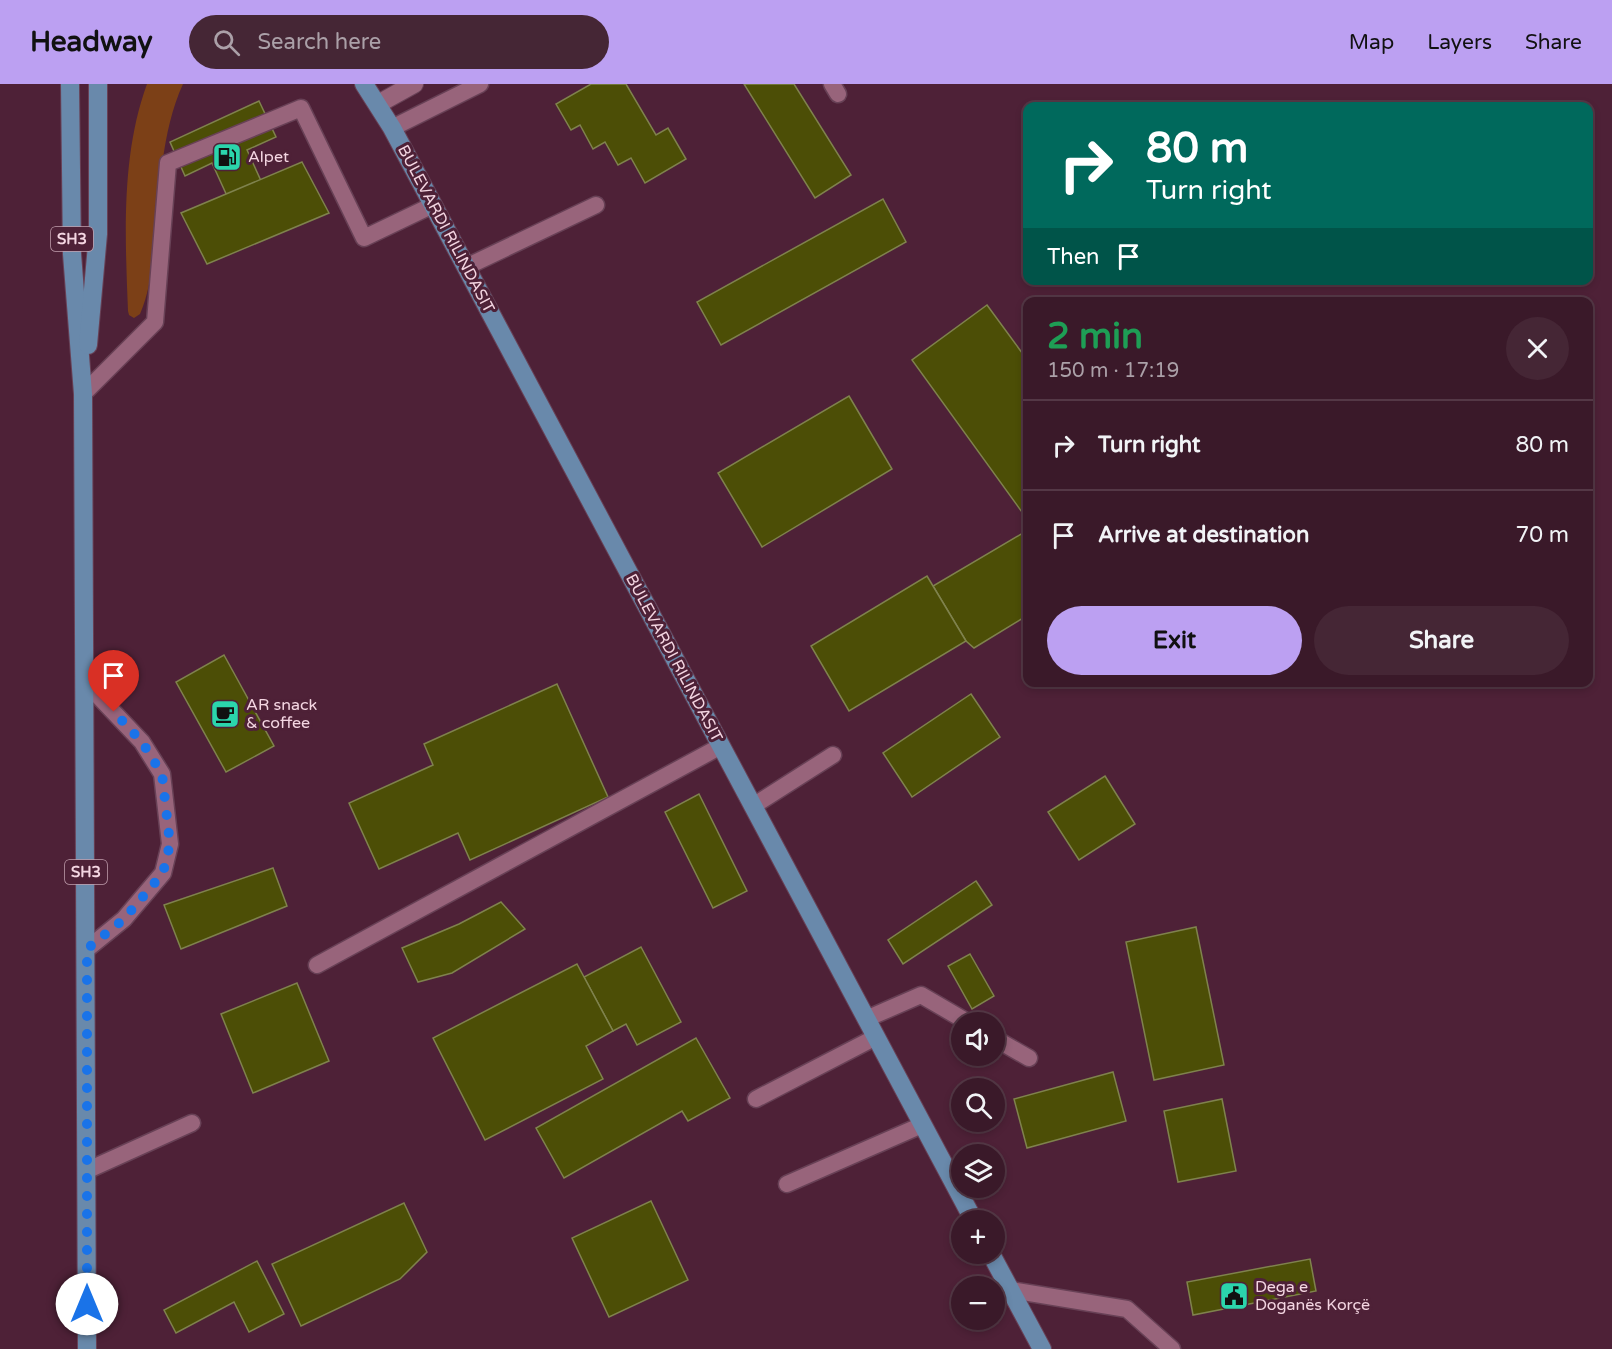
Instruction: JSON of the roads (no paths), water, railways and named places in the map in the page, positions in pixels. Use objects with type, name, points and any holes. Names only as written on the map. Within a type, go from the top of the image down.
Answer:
[{"type":"main road","name":"SH3","points":[[70,84],[72,254],[83,394],[87,1349]]},
{"type":"main road","name":"SH3","points":[[83,394],[98,234],[98,84]]},
{"type":"main road","points":[[98,109],[109,84]]},
{"type":"main road","name":"BULEVARDI RILINDASIT","points":[[371,92],[968,1210]]},
{"type":"main road","points":[[997,1264],[1042,1349]]},
{"type":"street","points":[[371,92],[414,84]]},
{"type":"lane","points":[[392,128],[480,84]]},
{"type":"lane","points":[[83,394],[155,322],[168,163],[301,108],[364,238],[433,206]]},
{"type":"lane","points":[[466,267],[596,205]]},
{"type":"lane","points":[[85,682],[142,742],[162,774],[170,844],[163,873],[124,919],[87,949]]},
{"type":"lane","points":[[317,965],[721,746]]},
{"type":"lane","points":[[753,806],[833,755]]},
{"type":"lane","points":[[866,1019],[921,994],[951,1012]]},
{"type":"lane","points":[[756,1099],[876,1037]]},
{"type":"lane","points":[[1005,1044],[1029,1058]]},
{"type":"lane","points":[[88,1170],[192,1123]]},
{"type":"lane","points":[[787,1184],[922,1125]]},
{"type":"lane","points":[[1011,1290],[1127,1309],[1172,1349]]},
{"type":"place","name":"Alpet","points":[[227,157]]},
{"type":"place","name":"AR snack & coffee","points":[[225,714]]},
{"type":"place","name":"Dega e Doganës Korçë","points":[[1234,1296]]}]
